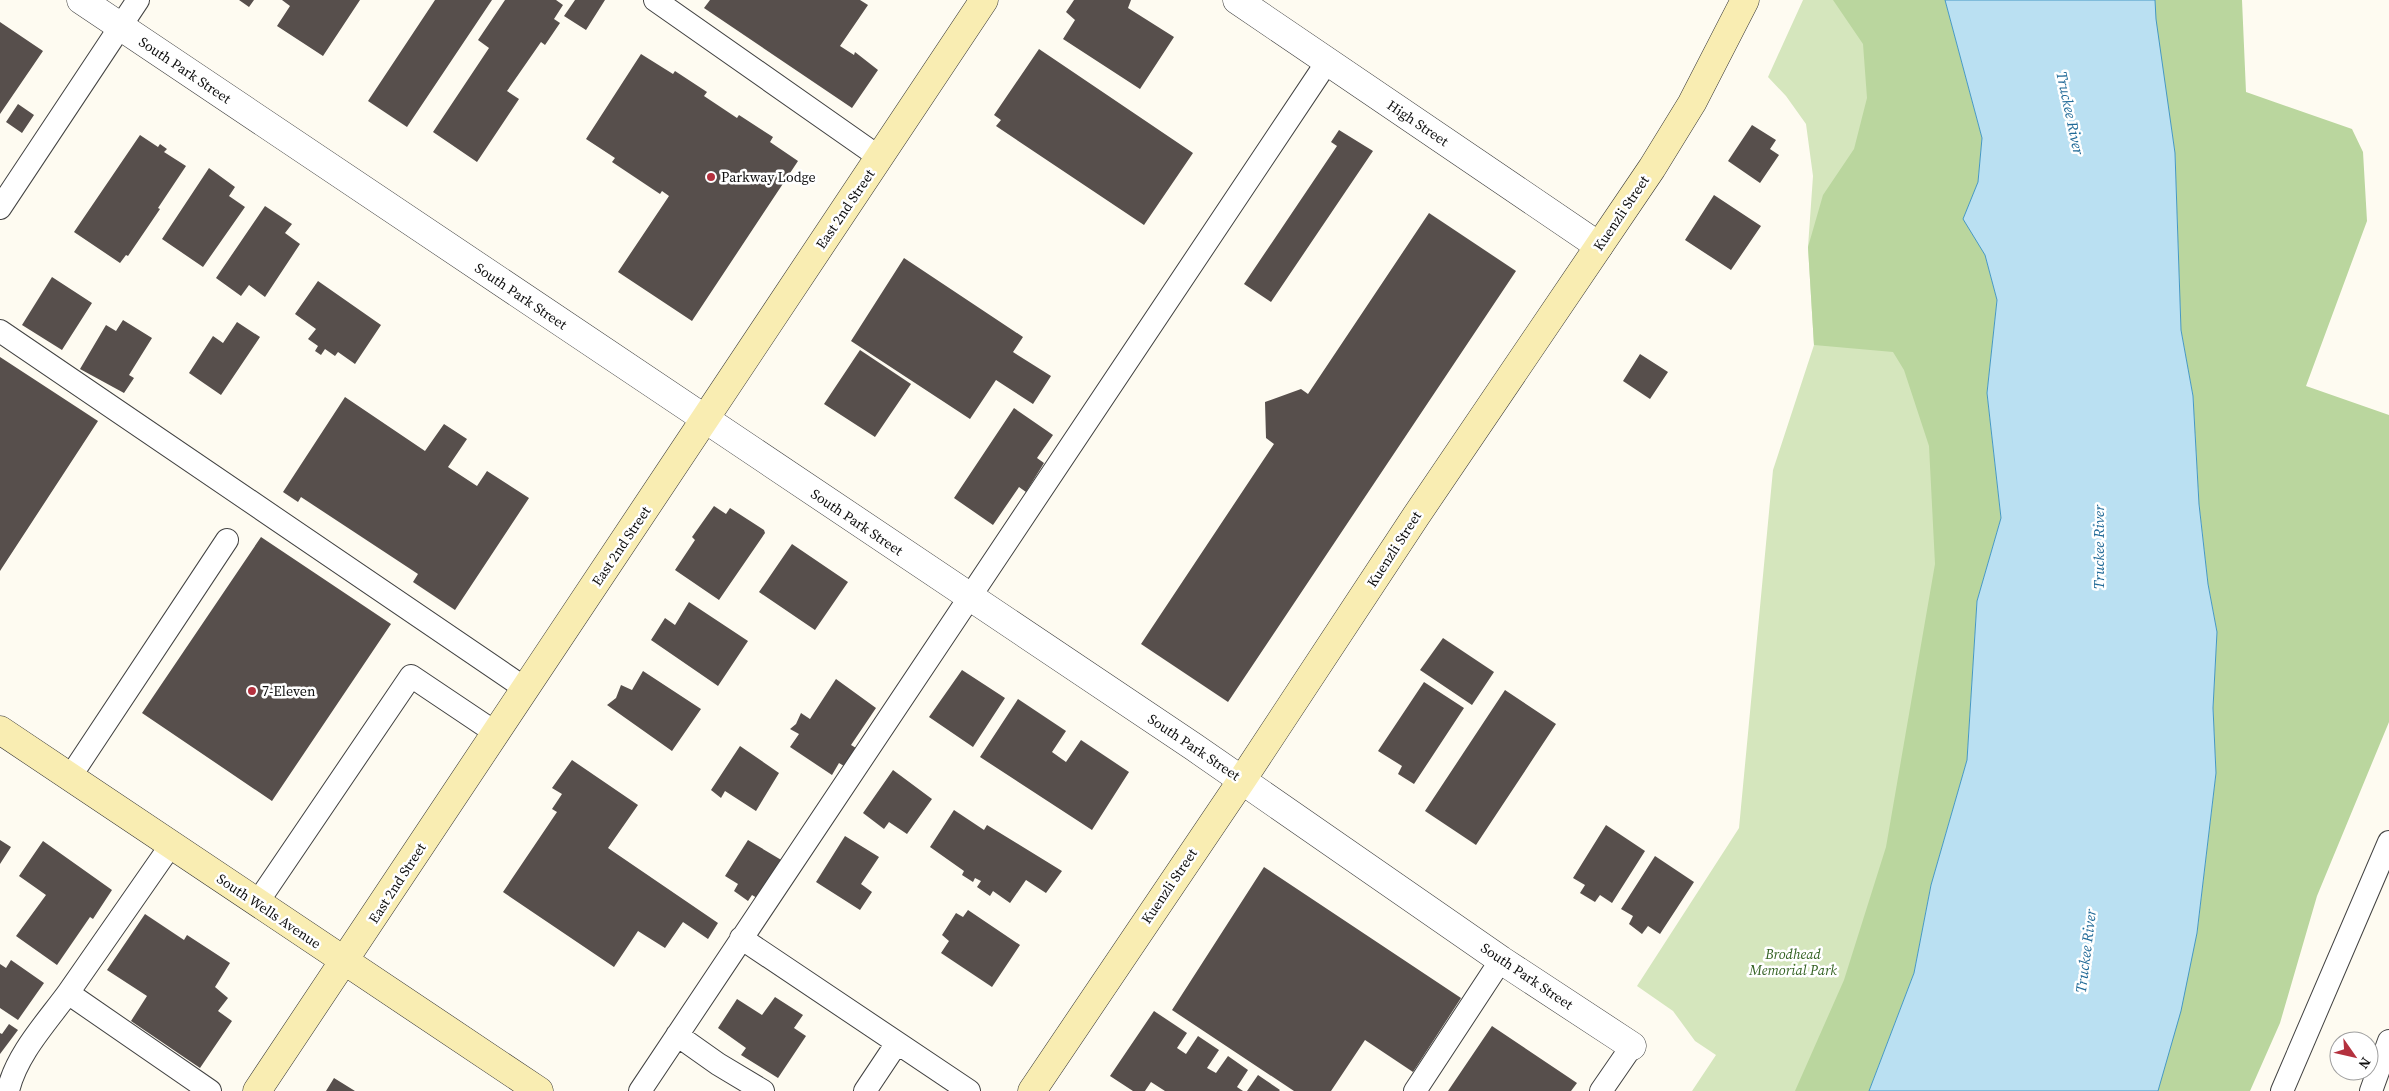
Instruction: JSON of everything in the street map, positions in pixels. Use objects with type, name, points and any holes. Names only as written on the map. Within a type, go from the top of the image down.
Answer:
[{"type":"main road","name":"East 2nd Street","points":[[257,1091],[706,420],[984,0]]},
{"type":"main road","name":"Kuenzli Street","points":[[1032,1091],[1242,780],[1416,516],[1652,168],[1692,103],[1745,0]]},
{"type":"main road","name":"South Wells Avenue","points":[[0,730],[539,1091]]},
{"type":"main road","points":[[1052,1091],[1081,1017]]},
{"type":"street","name":"South Park Street","points":[[81,0],[1242,780],[1502,960],[1632,1046]]},
{"type":"street","name":"High Street","points":[[1237,0],[1599,246]]},
{"type":"lane","points":[[0,208],[122,27],[138,0]]},
{"type":"lane","points":[[655,0],[879,157]]},
{"type":"lane","points":[[640,1091],[1328,62]]},
{"type":"lane","points":[[0,331],[526,688]]},
{"type":"lane","points":[[70,777],[227,540]]},
{"type":"lane","points":[[257,903],[411,676],[496,733]]},
{"type":"lane","points":[[2282,1091],[2389,842]]},
{"type":"lane","points":[[8,1091],[11,1079],[27,1050],[171,845]]},
{"type":"lane","points":[[742,938],[969,1091]]},
{"type":"lane","points":[[1415,1091],[1502,960]]},
{"type":"lane","points":[[68,993],[210,1091]]},
{"type":"lane","points":[[677,1035],[718,1064],[763,1091]]},
{"type":"lane","points":[[2371,1091],[2389,1042]]},
{"type":"lane","points":[[865,1091],[897,1043]]},
{"type":"lane","points":[[1601,1091],[1632,1046]]},
{"type":"green space","name":"Brodhead Memorial Park","points":[[1803,0],[1945,0],[1985,255],[1869,1091],[1692,1091],[1716,1055],[1695,1041],[1673,1011],[1637,986],[1739,828],[1773,470],[1814,345],[1808,247],[1813,176],[1806,124],[1786,96],[1768,77]]},
{"type":"green space","points":[[1833,0],[1945,0],[1982,138],[1978,182],[1963,219],[1985,255],[1997,300],[1987,393],[2001,518],[1977,601],[1967,760],[1931,885],[1914,973],[1869,1091],[1795,1091],[1844,980],[1886,847],[1935,564],[1929,446],[1904,370],[1893,352],[1814,345],[1808,247],[1823,195],[1854,149],[1867,98],[1863,44]]},
{"type":"green space","points":[[2155,0],[2242,0],[2246,92],[2352,129],[2363,152],[2367,221],[2306,386],[2389,415],[2389,722],[2317,896],[2280,1023],[2250,1091],[2158,1091],[2197,933],[2216,773],[2213,708],[2217,632],[2208,584],[2199,504],[2193,396],[2181,330],[2175,153],[2155,19]]},
{"type":"water","name":"Truckee River","points":[[1945,0],[2155,0],[2175,153],[2181,330],[2193,396],[2199,504],[2208,584],[2217,632],[2213,708],[2216,773],[2197,933],[2181,1011],[2158,1091],[1869,1091],[1914,973],[1931,885],[1967,760],[1977,601],[2001,518],[1987,393],[1997,300],[1985,255],[1963,219],[1978,182],[1982,138]]},
{"type":"building","points":[[239,0],[254,0],[249,7]]},
{"type":"building","points":[[282,0],[360,0],[323,56],[277,26],[290,6]]},
{"type":"building","points":[[435,0],[492,0],[407,127],[368,101]]},
{"type":"building","points":[[505,0],[556,0],[563,5],[554,19],[560,23],[545,45],[541,42],[507,91],[519,99],[477,162],[433,132],[489,48],[478,40]]},
{"type":"building","points":[[575,0],[605,0],[586,30],[564,16]]},
{"type":"building","points":[[710,0],[860,0],[868,5],[840,46],[854,55],[855,52],[878,70],[852,108],[704,8]]},
{"type":"building","points":[[1074,0],[1131,0],[1128,8],[1174,37],[1140,89],[1063,39],[1075,20],[1066,12]]},
{"type":"building","points":[[0,22],[43,51],[0,114]]},
{"type":"building","points":[[1039,49],[1193,153],[1144,225],[996,126],[1001,120],[994,115]]},
{"type":"building","name":"Parkway Lodge","points":[[641,54],[673,74],[675,71],[707,92],[704,96],[737,118],[739,115],[773,137],[770,142],[798,161],[692,321],[618,272],[669,196],[662,191],[660,194],[612,162],[615,158],[586,139]]},
{"type":"building","points":[[18,104],[34,115],[22,133],[6,122]]},
{"type":"building","points":[[1752,125],[1776,140],[1770,149],[1779,155],[1760,183],[1728,161]]},
{"type":"building","points":[[1339,130],[1373,151],[1271,302],[1244,284],[1337,146],[1331,142]]},
{"type":"building","points":[[140,135],[158,147],[160,144],[167,149],[164,152],[186,166],[158,208],[160,209],[128,256],[126,255],[120,263],[74,232]]},
{"type":"building","points":[[209,168],[235,187],[229,196],[245,207],[203,267],[162,239]]},
{"type":"building","points":[[1714,195],[1761,226],[1731,270],[1685,240]]},
{"type":"building","points":[[265,206],[292,224],[285,233],[300,244],[265,297],[249,285],[241,296],[216,278]]},
{"type":"building","points":[[1429,213],[1516,271],[1228,702],[1141,644],[1274,444],[1266,438],[1265,402],[1301,389],[1308,394]]},
{"type":"building","points":[[904,258],[1023,337],[1013,352],[1051,376],[1033,404],[996,380],[970,419],[851,341]]},
{"type":"building","points":[[52,277],[92,303],[62,350],[22,325]]},
{"type":"building","points":[[318,281],[381,325],[355,364],[338,352],[335,356],[325,349],[321,355],[315,351],[318,346],[308,339],[316,329],[295,314]]},
{"type":"building","points":[[123,320],[152,338],[129,375],[134,378],[124,393],[80,369],[106,325],[116,331]]},
{"type":"building","points":[[237,322],[260,337],[221,395],[189,373],[213,336],[223,343]]},
{"type":"building","points":[[860,350],[911,384],[875,437],[824,404]]},
{"type":"building","points":[[1640,354],[1668,372],[1650,399],[1623,381]]},
{"type":"building","points":[[0,357],[98,421],[0,571]]},
{"type":"building","points":[[345,397],[425,451],[444,424],[467,439],[448,467],[477,486],[487,471],[529,498],[455,610],[413,582],[418,574],[301,497],[298,502],[283,492]]},
{"type":"building","points":[[1014,408],[1053,435],[1037,458],[1044,463],[1026,492],[1019,487],[993,525],[954,498]]},
{"type":"building","points":[[714,506],[726,514],[730,508],[764,530],[765,533],[719,600],[675,570],[695,540],[692,537]]},
{"type":"building","name":"7-Eleven","points":[[261,537],[391,624],[272,801],[142,713]]},
{"type":"building","points":[[792,544],[848,582],[815,630],[759,592]]},
{"type":"building","points":[[689,602],[748,641],[718,686],[651,640],[665,618],[675,625]]},
{"type":"building","points":[[1443,638],[1494,672],[1472,705],[1420,670]]},
{"type":"building","points":[[962,670],[1005,698],[973,747],[929,717]]},
{"type":"building","points":[[643,671],[701,709],[672,751],[607,705],[616,698],[621,685],[632,690]]},
{"type":"building","points":[[836,679],[876,708],[851,745],[856,748],[844,766],[839,763],[832,775],[790,747],[799,734],[790,729],[796,724],[801,713],[810,719]]},
{"type":"building","points":[[1424,682],[1464,708],[1414,784],[1398,774],[1402,766],[1378,751]]},
{"type":"building","points":[[1505,690],[1556,724],[1476,845],[1425,811]]},
{"type":"building","points":[[1018,699],[1066,731],[1052,752],[1066,762],[1081,740],[1129,772],[1092,830],[980,757]]},
{"type":"building","points":[[740,746],[779,773],[756,811],[725,791],[721,798],[711,790]]},
{"type":"building","points":[[572,760],[638,805],[608,848],[718,923],[708,939],[683,922],[665,948],[638,931],[614,967],[503,892],[557,812],[552,809],[562,794],[552,788]]},
{"type":"building","points":[[893,770],[932,799],[907,834],[889,822],[884,829],[863,813]]},
{"type":"building","points":[[954,810],[984,830],[987,825],[1062,871],[1046,893],[1026,880],[1010,903],[993,891],[990,896],[977,887],[981,881],[975,878],[973,882],[962,875],[964,871],[930,847]]},
{"type":"building","points":[[1606,825],[1645,851],[1612,903],[1600,895],[1595,902],[1580,893],[1585,885],[1573,878]]},
{"type":"building","points":[[845,836],[879,857],[861,884],[872,892],[860,910],[816,882]]},
{"type":"building","points":[[0,840],[11,847],[0,864]]},
{"type":"building","points":[[748,840],[783,861],[757,898],[752,895],[748,901],[734,891],[738,884],[725,876]]},
{"type":"building","points":[[43,841],[112,890],[93,919],[90,917],[57,965],[16,936],[46,895],[19,876]]},
{"type":"building","points":[[1655,856],[1694,882],[1660,934],[1648,926],[1642,934],[1629,924],[1633,916],[1621,909]]},
{"type":"building","points":[[1264,867],[1461,998],[1413,1072],[1365,1040],[1331,1091],[1294,1091],[1172,1010]]},
{"type":"building","points":[[968,910],[1020,945],[992,987],[941,953],[949,941],[942,935],[956,913],[963,917]]},
{"type":"building","points":[[145,914],[184,940],[187,935],[230,963],[215,987],[228,998],[218,1011],[232,1021],[200,1068],[131,1021],[147,996],[107,970]]},
{"type":"building","points":[[11,960],[44,983],[18,1020],[0,1008],[0,964],[6,968]]},
{"type":"building","points":[[775,997],[803,1015],[794,1028],[806,1036],[778,1078],[741,1055],[746,1048],[718,1028],[737,999],[762,1015]]},
{"type":"building","points":[[1154,1011],[1187,1033],[1177,1048],[1186,1054],[1198,1036],[1219,1050],[1207,1068],[1216,1073],[1228,1056],[1248,1070],[1237,1087],[1243,1091],[1165,1091],[1151,1082],[1145,1091],[1133,1091],[1110,1076]]},
{"type":"building","points":[[9,1024],[18,1030],[0,1054],[0,1033],[2,1034]]},
{"type":"building","points":[[1492,1026],[1577,1083],[1571,1091],[1448,1091]]},
{"type":"building","points":[[1258,1075],[1280,1090],[1247,1091]]},
{"type":"building","points":[[334,1078],[355,1091],[326,1091]]},
{"type":"place","name":"Parkway Lodge","points":[[711,177]]},
{"type":"place","name":"7-Eleven","points":[[252,691]]}]
